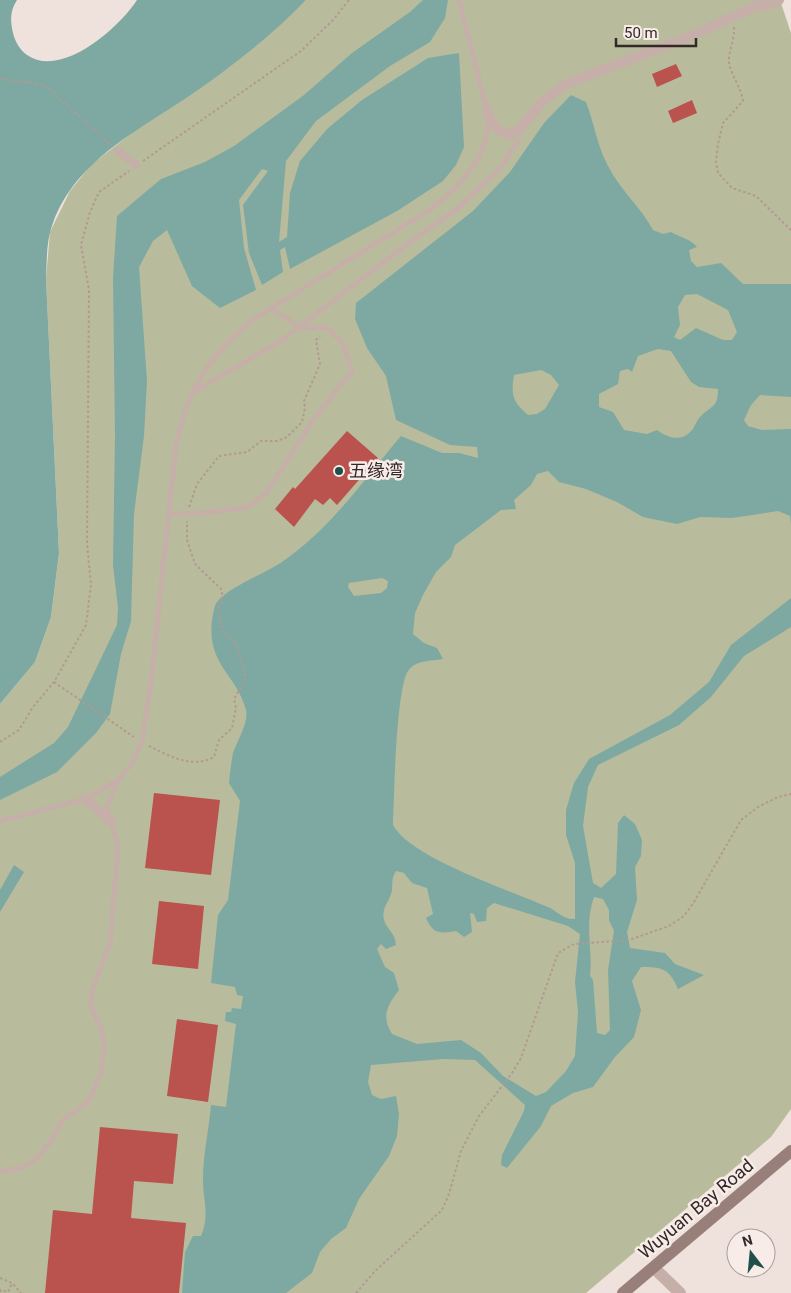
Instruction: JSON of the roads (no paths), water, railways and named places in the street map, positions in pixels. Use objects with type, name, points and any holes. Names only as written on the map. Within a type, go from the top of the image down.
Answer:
[{"type":"main road","name":"Wuyuan Bay Road","points":[[623,1293],[791,1151]]},
{"type":"street","points":[[487,110],[493,126],[499,131],[508,135],[517,132],[543,101],[566,84],[699,32],[769,0]]},
{"type":"street","points":[[518,141],[551,97],[570,85],[610,73],[734,22],[779,0]]},
{"type":"street","points":[[118,151],[136,165]]},
{"type":"street","points":[[84,799],[112,822]]},
{"type":"street","points":[[654,1268],[680,1293]]},
{"type":"lane","points":[[0,1172],[23,1167],[35,1160],[49,1144],[63,1120],[89,1102],[101,1073],[104,1044],[100,1024],[91,1008],[92,989],[110,944],[118,846],[107,807],[118,780],[131,765],[142,742],[152,674],[179,425],[195,384],[230,339],[271,308],[432,208],[462,182],[484,143],[488,128],[487,110],[460,0]]},
{"type":"lane","points":[[192,393],[300,328],[410,242],[456,210],[500,168],[518,141]]},
{"type":"lane","points":[[169,514],[204,513],[248,507],[266,493],[314,419],[352,371],[344,345],[328,328],[300,328],[271,308]]},
{"type":"lane","points":[[0,821],[84,799],[118,780]]},
{"type":"water","points":[[0,0],[17,0],[11,16],[15,39],[24,53],[41,61],[72,56],[88,47],[117,24],[137,0],[306,0],[267,37],[239,60],[195,92],[133,132],[94,163],[64,200],[53,223],[48,244],[46,279],[59,553],[51,617],[35,662],[0,704]]},
{"type":"water","points":[[423,0],[448,0],[445,18],[430,42],[390,66],[316,121],[286,161],[279,242],[287,237],[290,193],[300,161],[327,129],[362,100],[428,58],[459,53],[464,147],[456,165],[443,181],[397,211],[290,269],[285,247],[280,250],[283,272],[262,285],[249,253],[243,205],[268,171],[262,169],[239,200],[244,248],[256,290],[220,308],[192,286],[167,230],[153,241],[139,267],[147,381],[144,436],[134,514],[131,621],[121,654],[110,714],[96,733],[57,772],[0,800],[0,777],[54,743],[68,727],[117,625],[118,608],[113,565],[115,436],[113,278],[117,216],[161,179],[205,162],[234,146],[304,95],[352,53],[410,12]]},
{"type":"water","points":[[571,95],[586,102],[607,164],[617,181],[653,230],[663,234],[671,232],[694,244],[697,247],[689,250],[691,261],[697,267],[721,263],[743,284],[791,284],[791,397],[760,395],[751,405],[744,420],[748,426],[762,430],[791,429],[791,525],[790,516],[778,511],[732,518],[700,517],[677,524],[643,517],[617,502],[586,489],[559,482],[548,471],[537,474],[531,485],[514,500],[516,509],[501,510],[455,545],[451,557],[436,572],[415,613],[413,634],[424,643],[437,648],[443,659],[424,662],[411,667],[404,682],[396,745],[393,825],[403,837],[440,861],[548,907],[564,917],[575,919],[575,863],[566,835],[566,810],[574,783],[589,759],[670,715],[709,682],[731,645],[791,598],[791,627],[744,656],[711,697],[679,725],[598,765],[588,787],[583,826],[593,883],[601,888],[616,874],[618,823],[624,815],[635,824],[642,840],[641,856],[635,867],[637,900],[627,932],[630,948],[665,953],[675,964],[704,975],[678,989],[675,982],[664,970],[654,967],[641,967],[632,981],[641,1010],[634,1037],[615,1057],[593,1087],[573,1093],[551,1106],[541,1126],[507,1168],[501,1165],[502,1155],[524,1111],[525,1105],[475,1060],[443,1059],[371,1065],[368,1082],[372,1095],[381,1099],[396,1096],[399,1114],[397,1136],[389,1156],[359,1199],[346,1228],[331,1239],[320,1252],[312,1273],[286,1293],[182,1293],[185,1252],[193,1236],[201,1236],[204,1229],[203,1170],[211,1105],[226,1107],[236,1024],[225,1021],[226,1012],[231,1012],[232,1008],[241,1009],[243,996],[237,995],[235,987],[211,983],[218,915],[228,900],[240,801],[229,783],[231,764],[233,753],[246,720],[246,710],[241,697],[218,659],[214,648],[212,620],[214,608],[222,596],[275,567],[316,534],[346,503],[401,436],[442,453],[459,453],[478,458],[477,447],[450,445],[396,420],[386,376],[367,348],[355,319],[356,303],[473,211],[510,172],[544,123]],"holes":[[[697,294],[728,310],[737,332],[732,340],[723,340],[696,328],[680,340],[674,337],[680,325],[678,307],[685,295]],[[658,349],[671,351],[691,382],[699,387],[718,389],[717,400],[699,419],[691,432],[685,436],[677,438],[665,435],[657,430],[647,434],[624,430],[613,412],[599,407],[599,394],[618,384],[620,371],[628,369],[632,372],[638,356]],[[541,370],[551,375],[559,385],[545,409],[537,414],[528,415],[519,406],[514,397],[514,375]],[[382,578],[388,581],[387,588],[381,593],[354,596],[348,587],[349,583]],[[396,871],[404,873],[412,883],[427,888],[433,914],[426,918],[431,927],[438,932],[456,931],[464,937],[472,932],[470,913],[474,914],[477,922],[486,921],[487,908],[494,903],[568,926],[580,934],[575,982],[578,1012],[575,1056],[566,1071],[546,1092],[536,1096],[503,1076],[481,1053],[461,1040],[417,1044],[392,1034],[386,1016],[391,1001],[399,990],[394,973],[385,967],[377,949],[381,944],[386,949],[396,945],[383,915],[391,894],[393,876]],[[594,897],[603,899],[609,910],[609,920],[614,931],[608,970],[610,1030],[605,1035],[597,1033],[593,980],[590,976],[590,918]]]},
{"type":"water","points":[[14,865],[24,872],[0,912],[0,890]]},
{"type":"place","name":"五缘湾","points":[[339,471]]}]
